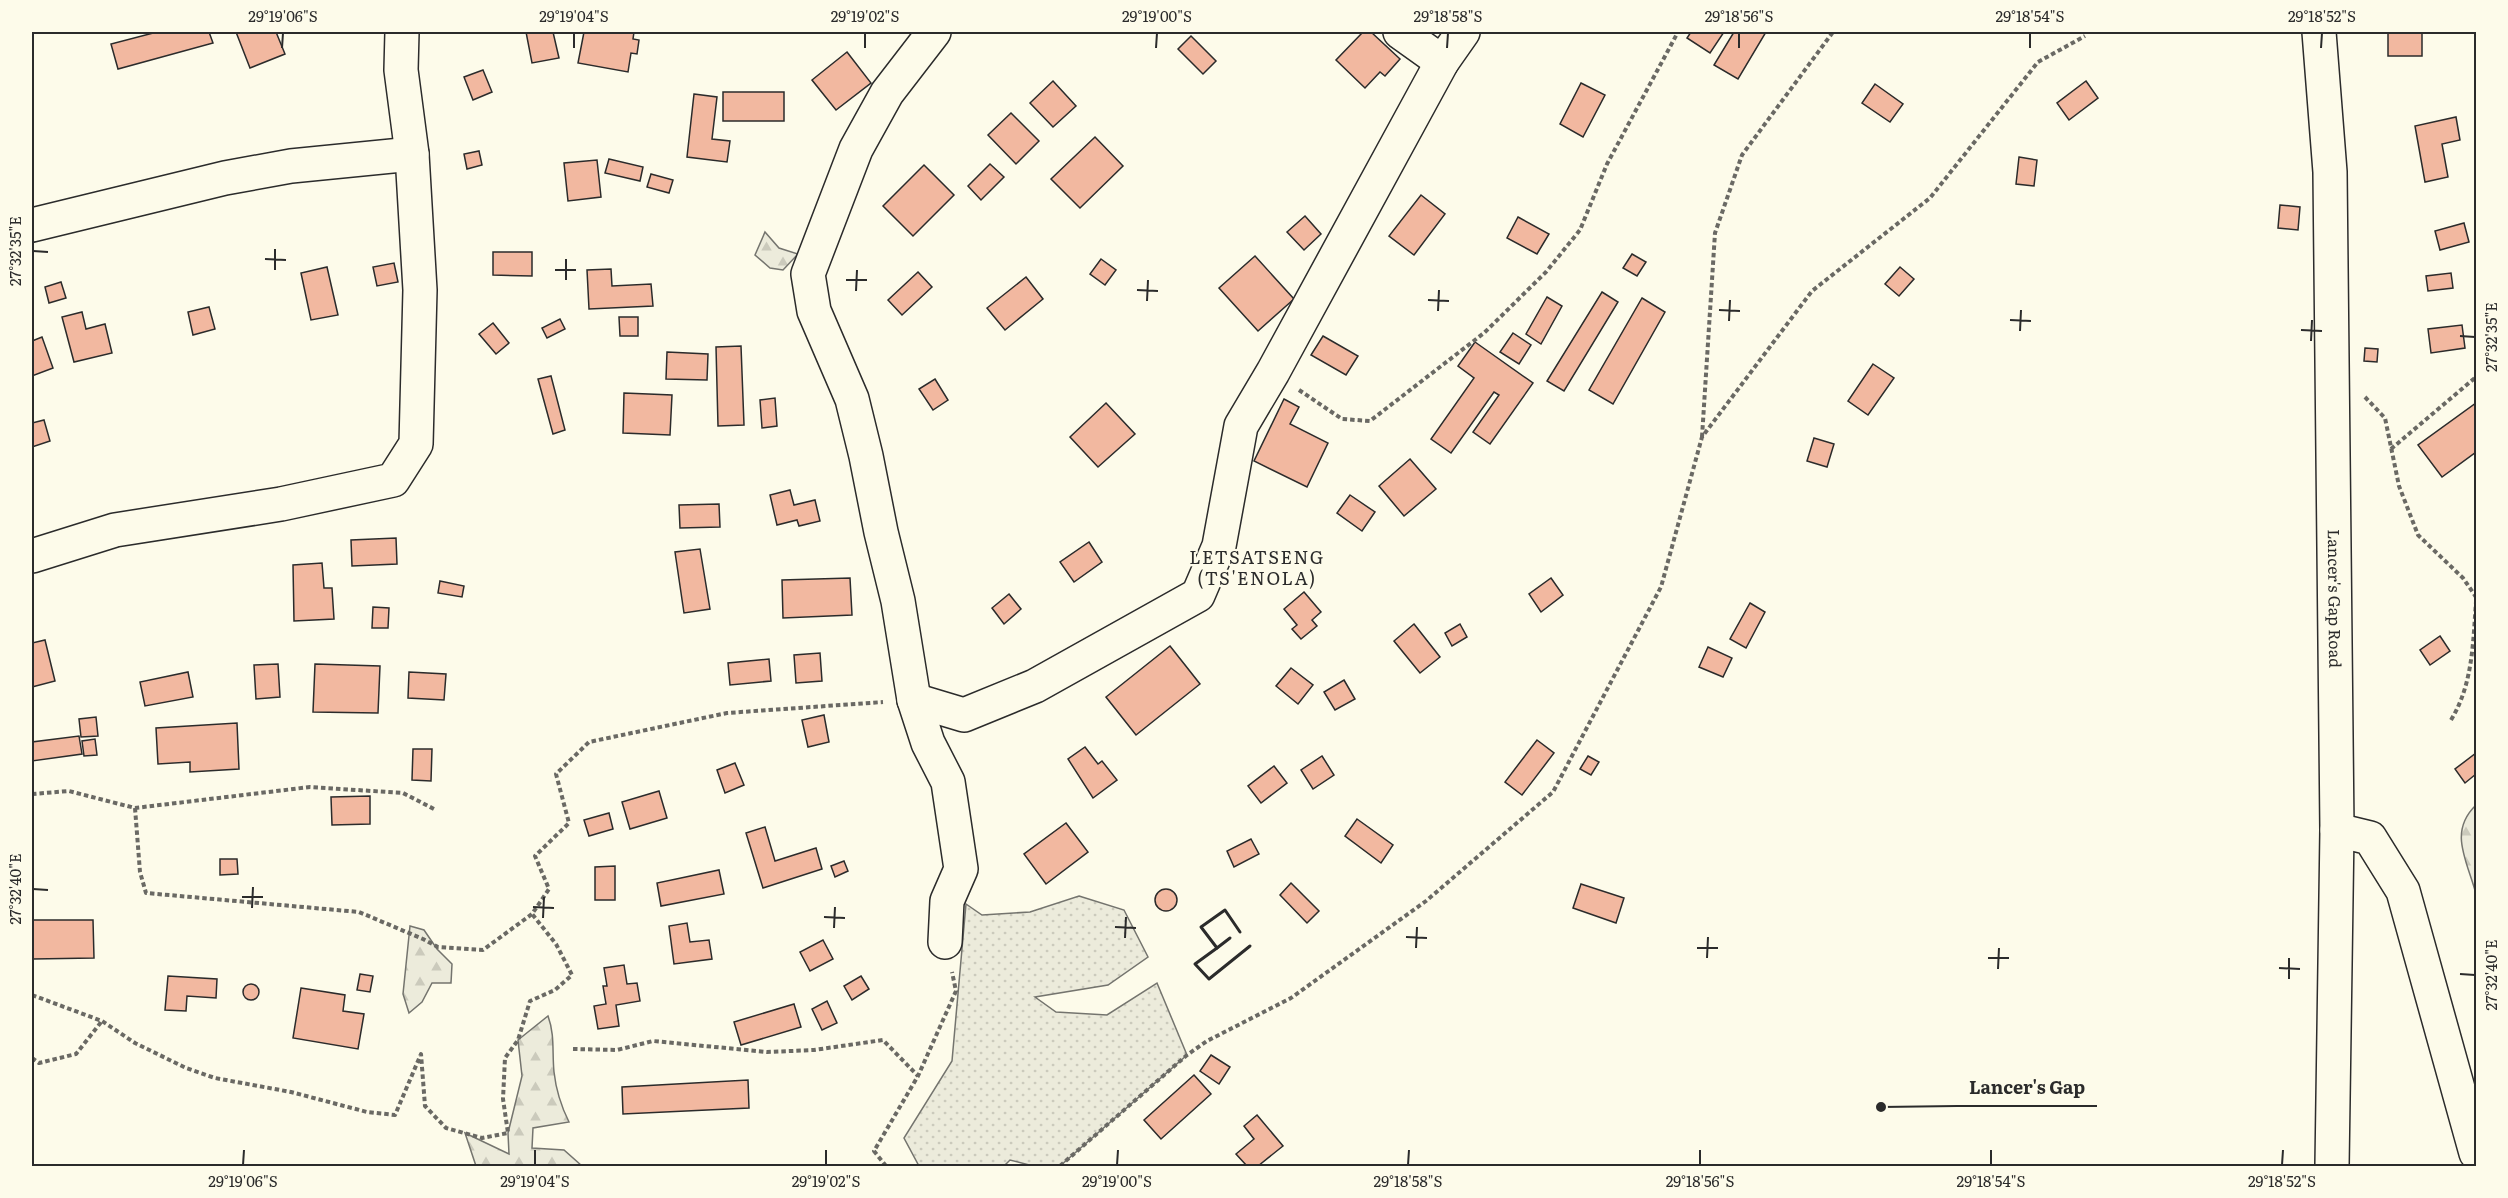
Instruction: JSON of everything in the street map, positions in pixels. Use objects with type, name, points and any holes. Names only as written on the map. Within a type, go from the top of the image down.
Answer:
[{"type":"street","points":[[32,556],[115,530],[281,504],[393,480],[416,444],[420,290],[412,153],[401,70],[402,32]]},
{"type":"street","points":[[934,32],[886,93],[856,149],[808,274],[814,311],[852,399],[898,602],[914,700],[928,743],[948,782],[961,869],[947,901],[945,942]]},
{"type":"street","points":[[1400,32],[1442,62]]},
{"type":"street","points":[[914,700],[964,714],[1035,686],[1198,594],[1219,546],[1241,426],[1273,372],[1442,62],[1463,32]]},
{"type":"street","name":"Lancer's Gap Road","points":[[2319,32],[2330,172],[2330,389],[2337,830],[2332,1167]]},
{"type":"street","points":[[32,225],[225,178],[291,166],[412,153]]},
{"type":"street","points":[[2337,830],[2370,838],[2403,891],[2476,1153]]},
{"type":"path","points":[[1273,372],[1342,419],[1370,421],[1484,333],[1546,272],[1580,230],[1607,164],[1678,32]]},
{"type":"path","points":[[1060,1167],[1187,1055],[1207,1041],[1301,992],[1426,901],[1553,792],[1661,587],[1702,438],[1715,232],[1742,155],[1833,32]]},
{"type":"path","points":[[1702,438],[1812,291],[1930,198],[2038,62],[2085,36]]},
{"type":"path","points":[[2390,449],[2476,377]]},
{"type":"path","points":[[2330,389],[2361,393],[2385,418],[2400,486],[2418,535],[2463,578],[2476,597]]},
{"type":"path","points":[[2451,720],[2459,706],[2473,657],[2476,602]]},
{"type":"path","points":[[135,808],[140,872],[146,893],[280,903],[359,912],[438,947],[483,950],[532,914],[549,889],[535,856],[569,823],[556,774],[589,742],[727,713],[914,700]]},
{"type":"path","points":[[32,794],[69,791],[135,808],[310,787],[403,793],[436,810]]},
{"type":"path","points":[[32,994],[102,1021],[145,1048],[215,1078],[291,1092],[367,1112],[395,1115],[421,1054],[425,1106],[446,1128],[482,1138],[508,1133],[503,1099],[505,1058],[519,1040],[530,1001],[555,990],[572,975],[556,944],[532,914]]},
{"type":"path","points":[[886,1167],[874,1151],[918,1076],[956,991],[945,942]]},
{"type":"path","points":[[32,1058],[39,1063],[76,1054],[102,1021]]},
{"type":"path","points":[[573,1049],[617,1050],[653,1041],[767,1052],[814,1050],[883,1040],[918,1076]]},
{"type":"green space","points":[[765,232],[779,248],[798,254],[783,270],[770,268],[755,255]]},
{"type":"green space","points":[[2476,805],[2476,894],[2461,836],[2468,815]]},
{"type":"green space","points":[[1079,896],[1124,910],[1148,957],[1108,985],[1035,997],[1056,1012],[1107,1015],[1157,983],[1187,1055],[1060,1166],[1033,1166],[1010,1160],[1004,1166],[919,1166],[904,1138],[952,1061],[966,904],[982,915],[1030,912]]},
{"type":"green space","points":[[410,926],[424,930],[437,949],[452,964],[451,983],[432,983],[422,1002],[409,1013],[403,994]]},
{"type":"green space","points":[[548,1016],[556,1085],[569,1122],[533,1128],[532,1148],[564,1150],[582,1166],[476,1166],[465,1133],[509,1154],[508,1133],[522,1076],[518,1040]]},
{"type":"building","points":[[157,32],[209,32],[213,43],[118,69],[111,44]]},
{"type":"building","points":[[236,32],[276,32],[285,54],[250,68]]},
{"type":"building","points":[[526,32],[553,32],[559,58],[532,63]]},
{"type":"building","points":[[584,32],[634,32],[633,39],[639,40],[637,54],[631,53],[628,72],[578,63]]},
{"type":"building","points":[[1363,32],[1371,32],[1400,59],[1385,76],[1380,72],[1365,88],[1336,60]]},
{"type":"building","points":[[1691,32],[1724,32],[1710,53],[1687,38]]},
{"type":"building","points":[[1734,32],[1766,32],[1738,79],[1714,65]]},
{"type":"building","points":[[2388,32],[2422,32],[2422,56],[2388,56]]},
{"type":"building","points":[[1191,36],[1216,61],[1203,74],[1178,49]]},
{"type":"building","points":[[847,52],[871,83],[836,110],[812,80]]},
{"type":"building","points":[[483,70],[492,92],[473,100],[464,77]]},
{"type":"building","points":[[1053,81],[1076,106],[1053,127],[1030,103]]},
{"type":"building","points":[[2086,81],[2098,98],[2069,120],[2057,103]]},
{"type":"building","points":[[1581,83],[1605,95],[1583,137],[1560,124]]},
{"type":"building","points":[[1875,84],[1903,104],[1890,122],[1862,103]]},
{"type":"building","points":[[723,92],[784,92],[784,121],[723,121]]},
{"type":"building","points":[[694,94],[717,97],[712,139],[730,141],[727,162],[687,157]]},
{"type":"building","points":[[1011,113],[1039,141],[1016,164],[988,135]]},
{"type":"building","points":[[2456,117],[2460,140],[2442,144],[2448,177],[2425,182],[2415,126]]},
{"type":"building","points":[[1095,137],[1123,166],[1080,208],[1051,179]]},
{"type":"building","points":[[479,151],[482,165],[467,169],[464,154]]},
{"type":"building","points":[[2019,157],[2037,160],[2034,186],[2016,184]]},
{"type":"building","points":[[609,159],[643,167],[640,181],[605,173]]},
{"type":"building","points":[[597,160],[601,197],[568,201],[564,163]]},
{"type":"building","points":[[990,164],[1004,177],[981,200],[968,186]]},
{"type":"building","points":[[924,165],[954,195],[913,236],[883,206]]},
{"type":"building","points":[[651,174],[673,180],[669,193],[647,187]]},
{"type":"building","points":[[1421,195],[1445,214],[1414,255],[1389,236]]},
{"type":"building","points":[[2280,205],[2300,207],[2298,230],[2278,228]]},
{"type":"building","points":[[1305,216],[1321,234],[1304,250],[1287,232]]},
{"type":"building","points":[[1518,217],[1549,234],[1537,254],[1507,238]]},
{"type":"building","points":[[2464,223],[2469,242],[2440,250],[2435,231]]},
{"type":"building","points":[[493,252],[532,252],[532,276],[493,275]]},
{"type":"building","points":[[1632,254],[1646,262],[1637,276],[1623,268]]},
{"type":"building","points":[[1255,256],[1294,299],[1258,331],[1219,288]]},
{"type":"building","points":[[1101,259],[1116,270],[1105,285],[1090,274]]},
{"type":"building","points":[[394,263],[398,282],[377,286],[373,267]]},
{"type":"building","points":[[327,267],[338,315],[311,320],[301,273]]},
{"type":"building","points":[[1900,267],[1914,279],[1899,296],[1885,284]]},
{"type":"building","points":[[611,269],[612,286],[651,284],[653,306],[589,309],[587,270]]},
{"type":"building","points":[[918,272],[932,287],[902,315],[888,300]]},
{"type":"building","points":[[2451,273],[2453,288],[2428,291],[2426,276]]},
{"type":"building","points":[[1026,277],[1043,299],[1005,330],[987,308]]},
{"type":"building","points":[[61,282],[66,298],[49,303],[45,287]]},
{"type":"building","points":[[1602,292],[1618,302],[1564,391],[1547,381]]},
{"type":"building","points":[[1547,297],[1562,306],[1541,344],[1526,334]]},
{"type":"building","points":[[1642,298],[1665,312],[1613,404],[1589,390]]},
{"type":"building","points":[[209,307],[215,329],[193,335],[188,312]]},
{"type":"building","points":[[82,312],[86,329],[105,324],[112,353],[74,362],[62,317]]},
{"type":"building","points":[[619,317],[638,317],[638,336],[620,336]]},
{"type":"building","points":[[560,319],[565,329],[547,338],[542,328]]},
{"type":"building","points":[[493,323],[509,343],[496,354],[479,334]]},
{"type":"building","points":[[2462,325],[2465,348],[2431,353],[2428,329]]},
{"type":"building","points":[[1513,333],[1531,345],[1519,364],[1500,352]]},
{"type":"building","points":[[1323,336],[1358,356],[1346,375],[1311,355]]},
{"type":"building","points":[[42,337],[53,368],[32,376],[32,341]]},
{"type":"building","points":[[1475,342],[1533,383],[1490,444],[1473,432],[1499,395],[1494,392],[1451,453],[1431,439],[1474,378],[1458,366]]},
{"type":"building","points":[[741,346],[744,425],[718,426],[716,347]]},
{"type":"building","points":[[2365,348],[2378,349],[2377,362],[2364,361]]},
{"type":"building","points":[[667,352],[708,354],[707,380],[666,379]]},
{"type":"building","points":[[1873,364],[1894,378],[1868,415],[1848,401]]},
{"type":"building","points":[[551,376],[565,430],[553,434],[538,379]]},
{"type":"building","points":[[935,379],[948,400],[933,410],[919,389]]},
{"type":"building","points":[[624,393],[672,395],[670,435],[623,433]]},
{"type":"building","points":[[775,398],[777,426],[762,428],[760,400]]},
{"type":"building","points":[[1284,399],[1299,407],[1290,424],[1328,443],[1307,487],[1254,461]]},
{"type":"building","points":[[1106,403],[1135,434],[1098,467],[1070,437]]},
{"type":"building","points":[[2476,403],[2476,452],[2442,477],[2418,445]]},
{"type":"building","points":[[44,420],[50,441],[32,447],[32,423]]},
{"type":"building","points":[[1814,438],[1834,444],[1827,467],[1807,461]]},
{"type":"building","points":[[1410,459],[1436,489],[1404,516],[1379,486]]},
{"type":"building","points":[[790,490],[794,505],[815,500],[820,521],[799,526],[797,520],[777,525],[770,495]]},
{"type":"building","points":[[1350,495],[1375,512],[1362,531],[1337,513]]},
{"type":"building","points":[[719,504],[720,527],[680,528],[679,505]]},
{"type":"building","points":[[396,538],[397,564],[352,566],[351,540]]},
{"type":"building","points":[[1089,542],[1102,562],[1074,582],[1060,562]]},
{"type":"building","points":[[700,549],[710,609],[684,613],[675,552]]},
{"type":"building","points":[[322,563],[324,588],[332,588],[334,619],[294,621],[293,565]]},
{"type":"building","points":[[850,578],[852,615],[783,618],[782,580]]},
{"type":"building","points":[[1551,578],[1563,595],[1541,612],[1529,594]]},
{"type":"building","points":[[440,581],[464,586],[462,597],[438,593]]},
{"type":"building","points":[[1304,592],[1321,612],[1312,620],[1317,626],[1301,639],[1292,629],[1297,625],[1284,609]]},
{"type":"building","points":[[1009,594],[1021,609],[1004,624],[992,608]]},
{"type":"building","points":[[1750,603],[1765,612],[1746,648],[1730,639]]},
{"type":"building","points":[[373,607],[389,608],[388,628],[372,628]]},
{"type":"building","points":[[1414,624],[1440,657],[1420,673],[1394,641]]},
{"type":"building","points":[[1460,624],[1467,637],[1452,646],[1445,633]]},
{"type":"building","points":[[2440,636],[2450,651],[2430,665],[2420,650]]},
{"type":"building","points":[[45,640],[55,681],[32,687],[32,643]]},
{"type":"building","points":[[1170,646],[1200,684],[1136,735],[1106,697]]},
{"type":"building","points":[[1708,647],[1732,658],[1723,677],[1699,667]]},
{"type":"building","points":[[820,653],[822,681],[796,683],[794,655]]},
{"type":"building","points":[[769,659],[771,681],[730,685],[728,663]]},
{"type":"building","points":[[278,664],[280,697],[256,699],[254,665]]},
{"type":"building","points":[[315,664],[380,666],[378,713],[313,712]]},
{"type":"building","points":[[1291,668],[1313,685],[1298,704],[1276,686]]},
{"type":"building","points":[[188,672],[193,697],[145,706],[140,682]]},
{"type":"building","points":[[409,672],[446,674],[444,700],[408,698]]},
{"type":"building","points":[[1344,680],[1355,699],[1335,710],[1324,692]]},
{"type":"building","points":[[824,715],[829,742],[808,747],[802,720]]},
{"type":"building","points":[[96,717],[98,736],[81,737],[79,719]]},
{"type":"building","points":[[237,723],[239,769],[190,772],[190,762],[158,764],[156,728]]},
{"type":"building","points":[[79,736],[82,754],[32,761],[32,742]]},
{"type":"building","points":[[95,739],[97,755],[84,756],[82,741]]},
{"type":"building","points":[[1537,740],[1554,753],[1522,795],[1505,782]]},
{"type":"building","points":[[1085,747],[1098,764],[1102,761],[1117,780],[1093,798],[1068,759]]},
{"type":"building","points":[[413,749],[432,749],[431,781],[412,780]]},
{"type":"building","points":[[2476,753],[2476,774],[2465,783],[2455,769]]},
{"type":"building","points":[[1322,756],[1334,775],[1313,789],[1301,770]]},
{"type":"building","points":[[1588,756],[1599,762],[1591,775],[1580,769]]},
{"type":"building","points":[[735,763],[744,785],[725,793],[717,770]]},
{"type":"building","points":[[1274,766],[1287,783],[1261,803],[1248,786]]},
{"type":"building","points":[[659,791],[667,818],[630,829],[622,802]]},
{"type":"building","points":[[370,796],[370,824],[332,825],[331,797]]},
{"type":"building","points":[[609,813],[613,829],[589,836],[584,820]]},
{"type":"building","points":[[1357,819],[1393,845],[1381,863],[1345,836]]},
{"type":"building","points":[[1066,823],[1088,852],[1046,884],[1024,854]]},
{"type":"building","points":[[765,827],[775,861],[816,848],[822,869],[763,888],[746,833]]},
{"type":"building","points":[[1251,839],[1259,854],[1234,867],[1227,851]]},
{"type":"building","points":[[220,859],[237,859],[238,874],[220,875]]},
{"type":"building","points":[[844,861],[848,871],[835,877],[831,866]]},
{"type":"building","points":[[615,866],[615,900],[595,900],[595,867]]},
{"type":"building","points":[[719,870],[724,894],[661,906],[657,883]]},
{"type":"building","points":[[1291,883],[1319,911],[1307,923],[1280,895]]},
{"type":"building","points":[[1581,884],[1624,898],[1616,923],[1573,908]]},
{"type":"building","points":[[1166,889],[1174,892],[1177,900],[1174,908],[1166,911],[1158,908],[1155,900],[1158,892]]},
{"type":"building","points":[[33,920],[93,920],[94,958],[33,959]]},
{"type":"building","points":[[687,923],[690,942],[709,940],[712,959],[674,964],[669,926]]},
{"type":"building","points":[[823,940],[833,959],[810,971],[800,952]]},
{"type":"building","points":[[624,965],[627,984],[637,983],[640,1001],[616,1005],[619,1026],[598,1029],[594,1006],[606,1004],[603,986],[607,986],[604,968]]},
{"type":"building","points":[[360,974],[373,976],[370,992],[357,990]]},
{"type":"building","points":[[168,976],[217,979],[216,998],[187,996],[186,1011],[165,1010]]},
{"type":"building","points":[[861,976],[869,989],[852,1000],[844,986]]},
{"type":"building","points":[[248,984],[254,984],[259,992],[257,998],[248,1000],[243,995],[243,989]]},
{"type":"building","points":[[301,988],[345,995],[343,1011],[364,1014],[358,1049],[293,1038]]},
{"type":"building","points":[[827,1001],[837,1023],[822,1030],[812,1009]]},
{"type":"building","points":[[794,1004],[801,1027],[741,1045],[734,1022]]},
{"type":"building","points":[[1211,1055],[1230,1067],[1219,1084],[1200,1071]]},
{"type":"building","points":[[1194,1075],[1211,1094],[1161,1139],[1144,1120]]},
{"type":"building","points":[[748,1080],[749,1108],[623,1114],[622,1087]]},
{"type":"building","points":[[1257,1115],[1283,1146],[1258,1166],[1247,1166],[1236,1154],[1254,1139],[1244,1126]]},
{"type":"wall","points":[[1230,938],[1217,948],[1201,927],[1225,910],[1240,932]]},
{"type":"wall","points":[[1217,948],[1195,964],[1209,979],[1250,946]]},
{"type":"place","name":"Lancer's Gap","points":[[1881,1107]]},
{"type":"district","name":"LETSATSENG (TS'ENOLA)","points":[[1257,568]]}]
